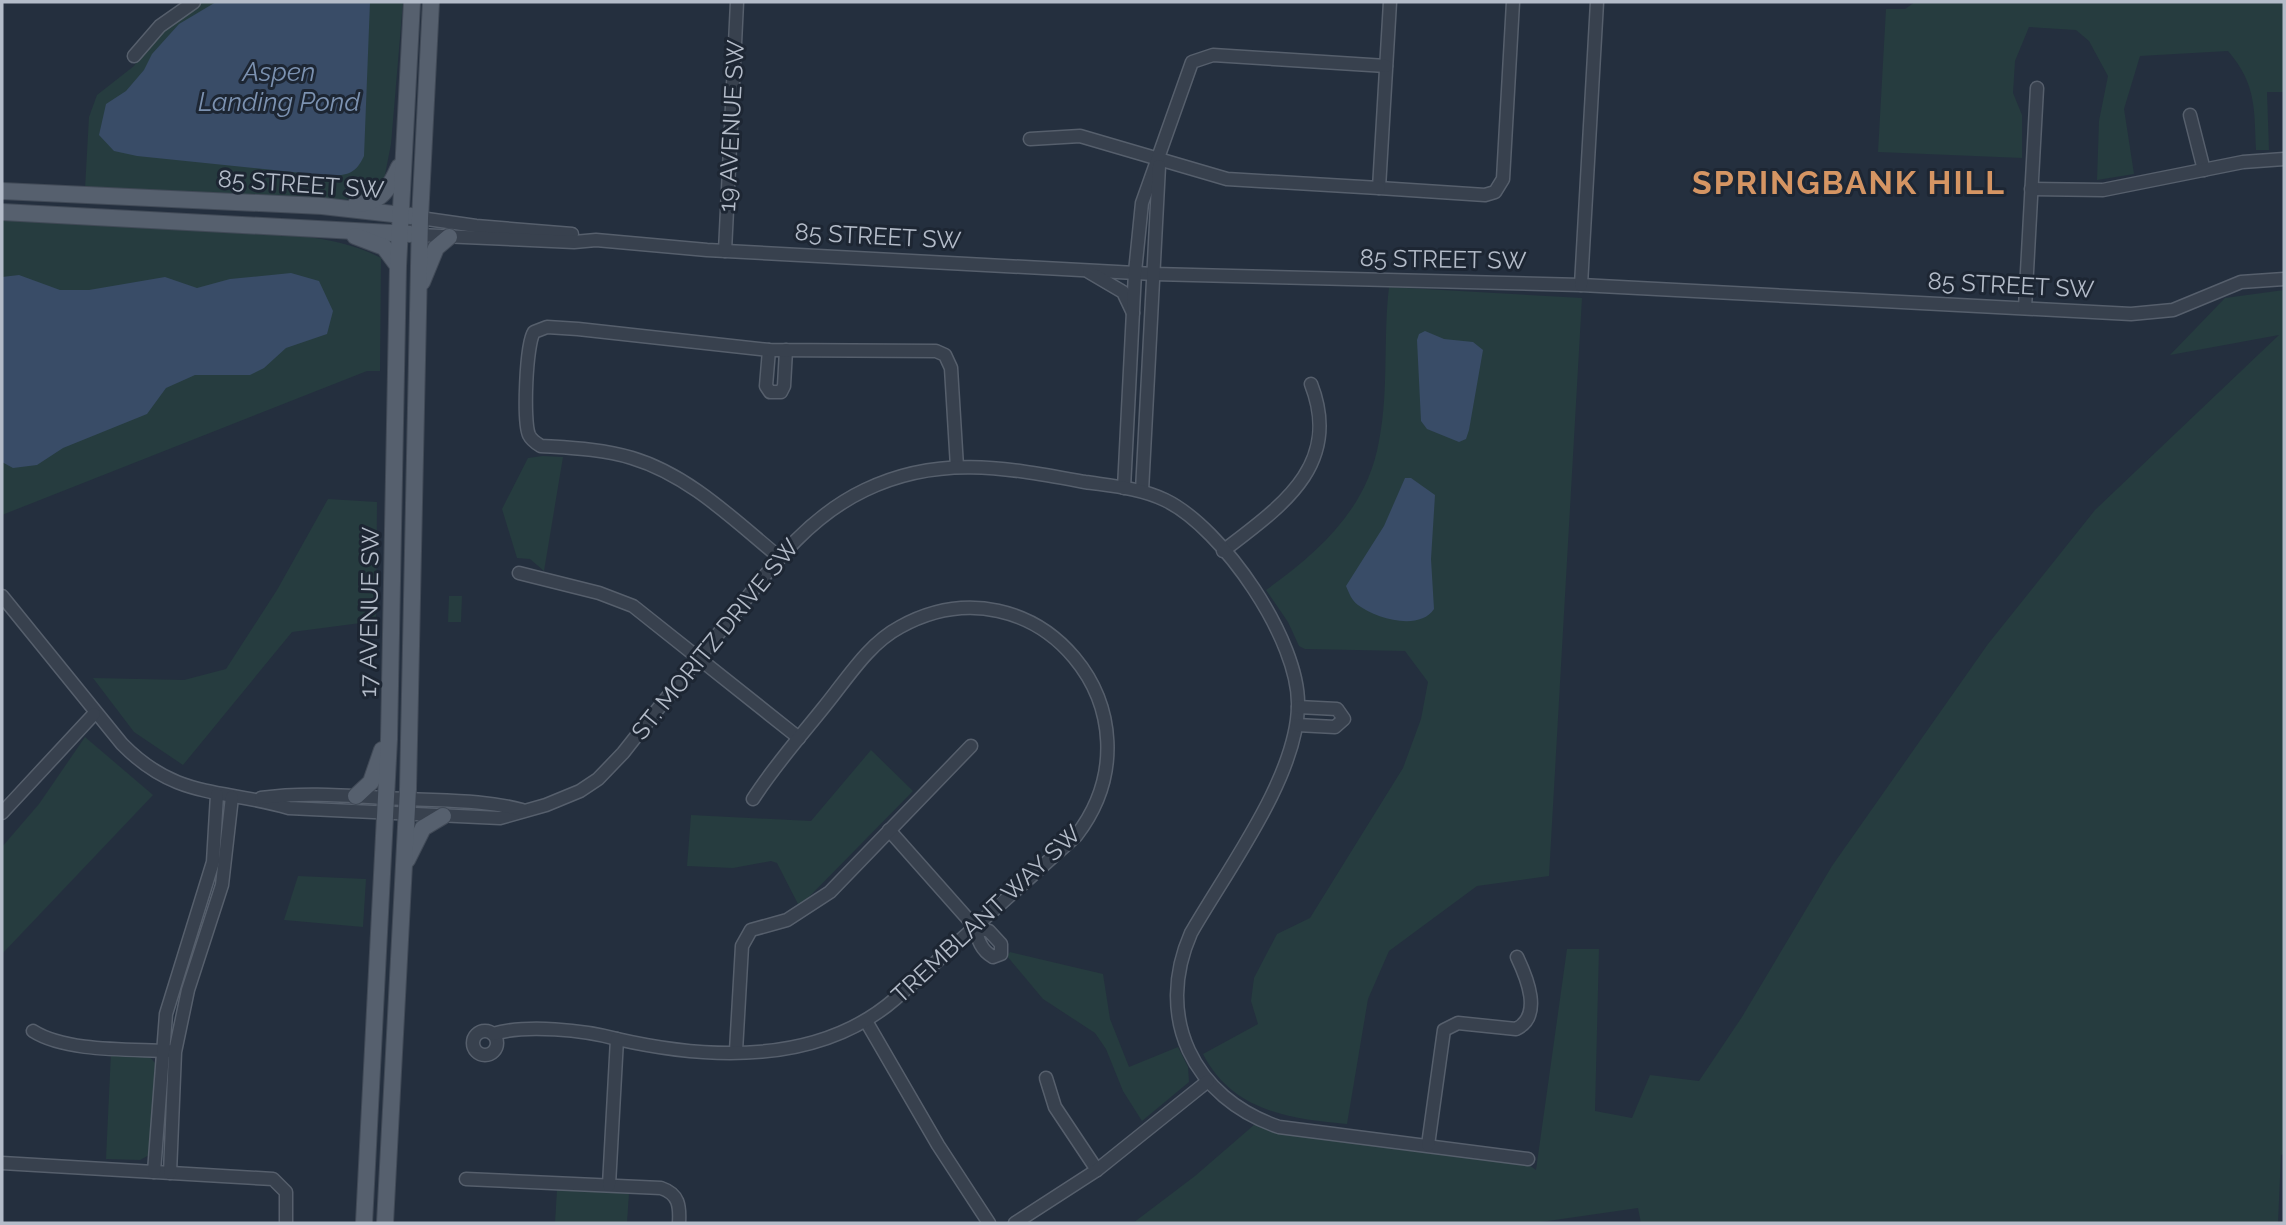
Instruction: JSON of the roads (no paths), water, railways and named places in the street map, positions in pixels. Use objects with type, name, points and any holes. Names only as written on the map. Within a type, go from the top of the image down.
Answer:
[{"type":"main road","name":"17 AVENUE SW","points":[[364,1223],[389,739],[398,266],[412,2]]},
{"type":"main road","name":"17 AVENUE SW","points":[[385,1223],[405,865],[419,235],[431,2]]},
{"type":"main road","points":[[411,24],[430,25]]},
{"type":"main road","points":[[323,206],[363,204],[375,200],[391,185],[404,157]]},
{"type":"main road","name":"85 STREET SW","points":[[2,191],[323,206],[420,218]]},
{"type":"main road","name":"85 STREET SW","points":[[2,212],[419,235]]},
{"type":"main road","points":[[347,231],[384,247],[398,266]]},
{"type":"main road","points":[[418,291],[436,248],[449,237]]},
{"type":"main road","points":[[356,796],[370,782],[389,739]]},
{"type":"main road","points":[[405,865],[423,828],[443,816]]},
{"type":"street","points":[[134,56],[160,26],[194,2]]},
{"type":"street","name":"19 AVENUE SW","points":[[725,251],[737,2]]},
{"type":"street","points":[[1379,188],[1390,2]]},
{"type":"street","points":[[1030,139],[1080,136],[1227,179],[1485,195],[1499,188],[1503,178],[1513,2]]},
{"type":"street","points":[[1581,285],[1597,2]]},
{"type":"street","points":[[1124,488],[1135,272],[1142,203],[1160,160],[1185,76],[1192,62],[1213,55],[1386,65]]},
{"type":"street","points":[[2025,308],[2037,88]]},
{"type":"street","points":[[2190,115],[2204,170]]},
{"type":"street","points":[[2031,189],[2103,190],[2259,160],[2284,159]]},
{"type":"street","points":[[1142,491],[1160,160]]},
{"type":"street","name":"85 STREET SW","points":[[420,218],[476,226],[574,234],[596,240]]},
{"type":"street","name":"85 STREET SW","points":[[419,235],[596,240],[725,251],[1154,274],[1581,285],[2151,314],[2173,310],[2241,282],[2284,279]]},
{"type":"street","points":[[1086,270],[1123,292],[1133,313]]},
{"type":"street","points":[[779,557],[695,489],[666,471],[604,451],[541,446],[532,440],[527,426],[528,345],[532,335],[540,328],[578,329],[769,349],[941,353],[951,368],[957,467]]},
{"type":"street","points":[[769,349],[766,386],[770,392],[780,392],[784,386],[786,350]]},
{"type":"street","points":[[1223,551],[1285,503],[1308,468],[1320,426],[1311,384]]},
{"type":"street","name":"ST. MORITZ DRIVE SW","points":[[407,807],[443,816],[500,818],[565,799],[598,779],[779,557],[814,522],[864,490],[900,477],[957,467],[986,466],[1142,491],[1167,501],[1196,520],[1223,551],[1277,625],[1297,678],[1297,725],[1291,756],[1281,779],[1191,933],[1182,958],[1176,994],[1180,1025],[1187,1047],[1208,1082],[1238,1109],[1279,1127],[1528,1159]]},
{"type":"street","points":[[519,573],[625,602],[655,620],[799,738]]},
{"type":"street","points":[[2,596],[94,714],[133,755],[158,774],[183,786],[217,795],[257,799],[289,808],[386,806]]},
{"type":"street","name":"TREMBLANT WAY SW","points":[[493,1034],[509,1029],[587,1033],[676,1048],[736,1051],[798,1048],[845,1032],[866,1021],[1076,836],[1094,808],[1101,790],[1108,754],[1106,717],[1090,678],[1075,656],[1046,631],[1012,615],[974,608],[935,612],[902,626],[880,641],[799,738],[753,799]]},
{"type":"street","points":[[1297,725],[1335,727],[1344,719],[1337,709],[1298,707]]},
{"type":"street","points":[[2,813],[94,714]]},
{"type":"street","points":[[736,1051],[742,946],[747,934],[787,920],[819,901],[971,746]]},
{"type":"street","points":[[257,799],[288,794],[356,796],[386,806]]},
{"type":"street","points":[[154,1172],[162,1051],[172,994],[213,862],[217,795]]},
{"type":"street","points":[[170,1173],[175,1052],[188,990],[222,885],[232,797]]},
{"type":"street","name":"ST. MORITZ DRIVE SW","points":[[386,806],[489,803],[522,810]]},
{"type":"street","points":[[889,830],[975,927]]},
{"type":"street","points":[[1428,1145],[1444,1030],[1458,1023],[1517,1029],[1528,1020],[1531,1010],[1529,988],[1517,957]]},
{"type":"street","points":[[866,1021],[938,1145],[989,1223]]},
{"type":"street","points":[[33,1031],[46,1039],[71,1044],[175,1052]]},
{"type":"street","points":[[609,1185],[617,1039]]},
{"type":"street","points":[[1046,1078],[1055,1107],[1097,1170]]},
{"type":"street","points":[[1015,1223],[1097,1170],[1208,1082]]},
{"type":"street","points":[[2,1163],[278,1181],[288,1196],[286,1223]]},
{"type":"street","points":[[466,1179],[666,1189],[679,1203],[679,1223]]},
{"type":"water","name":"Aspen Landing Pond","points":[[216,2],[370,2],[364,156],[355,170],[331,176],[137,156],[114,151],[99,135],[106,104],[126,91],[144,70],[152,54],[179,24]]},
{"type":"water","points":[[291,273],[319,281],[333,311],[327,334],[286,348],[264,368],[250,375],[195,375],[166,388],[147,414],[63,448],[37,465],[13,468],[2,462],[2,277],[19,275],[60,290],[89,290],[165,277],[197,288],[230,279]]},
{"type":"water","points":[[1425,331],[1444,339],[1473,342],[1483,350],[1469,430],[1466,439],[1459,442],[1427,429],[1421,421],[1417,340],[1419,334]]},
{"type":"water","points":[[1405,478],[1411,478],[1435,495],[1431,559],[1434,609],[1419,620],[1398,621],[1376,615],[1358,605],[1346,586],[1384,526]]},
{"type":"district","name":"SPRINGBANK HILL","points":[[1849,182]]}]
